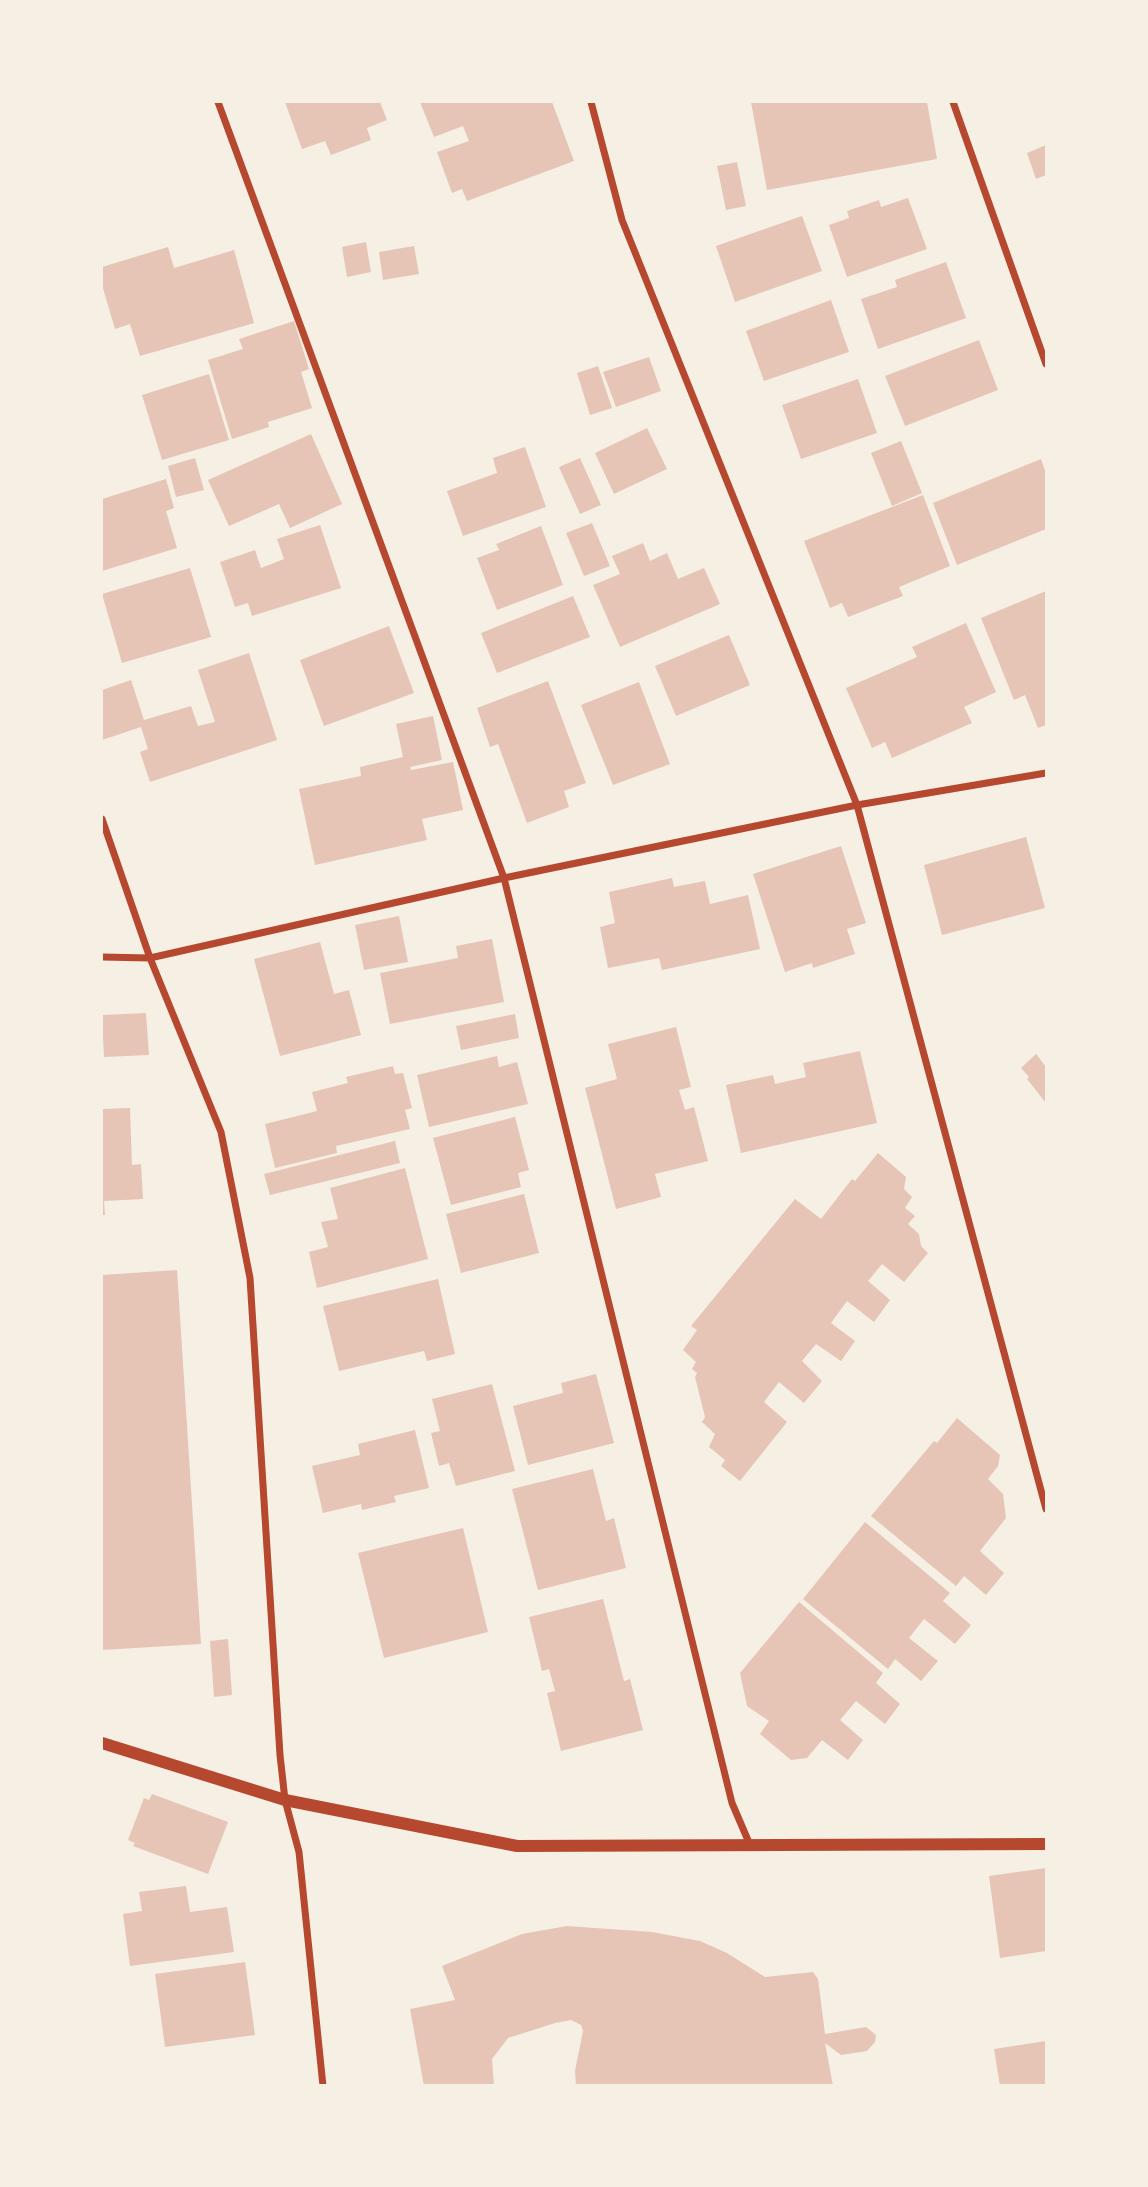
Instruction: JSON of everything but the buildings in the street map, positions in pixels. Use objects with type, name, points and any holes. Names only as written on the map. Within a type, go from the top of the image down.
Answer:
[{"type":"street","points":[[218,102],[505,878],[732,1803],[751,1846]]},
{"type":"street","points":[[591,102],[622,220],[857,805],[1046,1509]]},
{"type":"street","points":[[953,102],[1046,364]]},
{"type":"street","points":[[102,957],[150,958],[505,878],[857,805],[1046,773]]},
{"type":"street","points":[[102,820],[150,958],[221,1132],[250,1278],[285,1800],[299,1852],[323,2085]]},
{"type":"street","points":[[102,1743],[285,1800],[517,1846],[1046,1844]]}]
